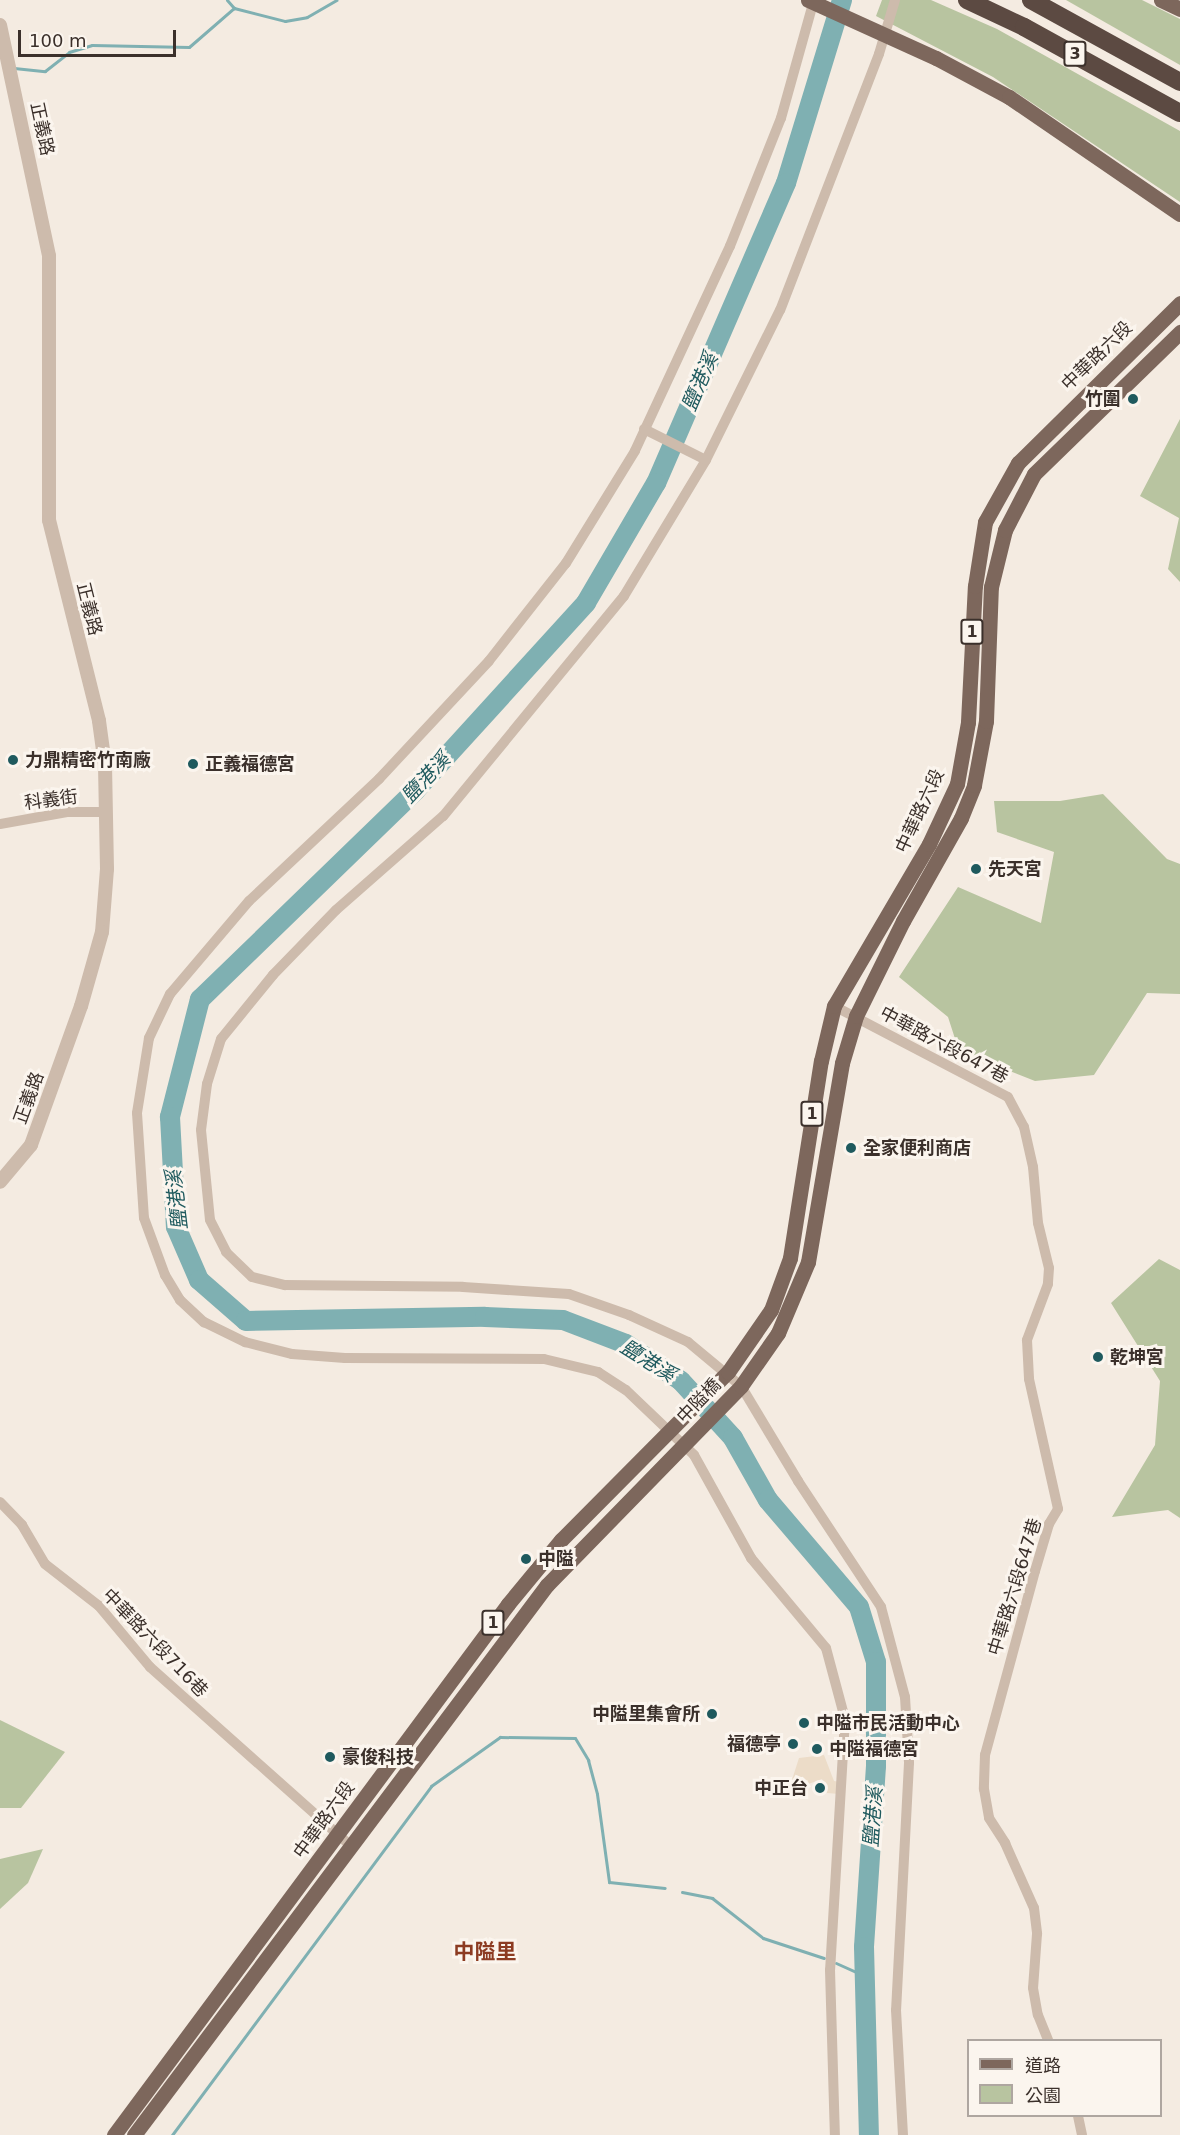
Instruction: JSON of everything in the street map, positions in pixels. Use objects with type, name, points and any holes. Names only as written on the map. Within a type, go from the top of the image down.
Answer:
[{"type":"highway","name":"3","points":[[967,0],[1024,27],[1180,113]]},
{"type":"highway","name":"3","points":[[1031,0],[1180,82]]},
{"type":"main road","points":[[808,0],[936,58],[1010,97],[1180,214]]},
{"type":"main road","points":[[1161,0],[1180,9]]},
{"type":"main road","points":[[1113,168],[1180,227]]},
{"type":"main road","name":"中華路六段","points":[[728,1372],[771,1310],[790,1258],[817,1084],[834,1006],[929,844],[957,784],[968,722],[978,557],[986,522],[999,491],[1039,440],[1179,303]]},
{"type":"main road","name":"中華路六段","points":[[741,1386],[778,1333],[808,1262],[842,1063],[856,1016],[903,921],[961,818],[974,785],[986,721],[991,587],[996,559],[1019,500],[1034,474],[1057,448],[1180,332]]},
{"type":"main road","name":"中隘橋","points":[[671,1431],[728,1372]]},
{"type":"main road","name":"中隘橋","points":[[684,1444],[741,1386]]},
{"type":"main road","name":"中華路六段","points":[[114,2135],[530,1576],[671,1431]]},
{"type":"main road","name":"中華路六段","points":[[134,2135],[547,1585],[684,1444]]},
{"type":"street","points":[[814,0],[781,118],[730,246],[644,429],[566,563],[489,661],[379,779],[249,901],[170,994],[150,1038],[137,1113],[144,1218],[165,1275],[180,1300],[204,1322],[245,1342],[292,1354],[345,1358],[544,1359],[574,1364],[598,1372],[626,1390],[671,1431],[696,1458],[751,1557],[826,1648],[844,1719],[830,1970],[835,2135]]},
{"type":"street","points":[[895,0],[879,54],[780,310],[706,460],[624,596],[443,816],[336,910],[273,975],[221,1039],[207,1084],[201,1130],[210,1220],[226,1252],[252,1277],[285,1285],[463,1287],[568,1294],[629,1315],[688,1342],[728,1372],[741,1386],[798,1481],[881,1607],[905,1697],[909,1763],[896,2010],[903,2135]]},
{"type":"street","name":"正義路","points":[[0,25],[49,256],[49,520],[99,721],[107,869],[102,932],[81,1006],[30,1145],[0,1182]]},
{"type":"street","points":[[644,429],[706,460]]},
{"type":"street","name":"科義街","points":[[0,824],[67,812],[105,812]]},
{"type":"street","name":"中華路六段647巷","points":[[834,1006],[856,1016],[925,1057],[1008,1097],[1018,1111],[1033,1167],[1038,1223],[1049,1268],[1048,1284],[1027,1341],[1029,1379],[1058,1509],[1049,1524],[988,1743],[984,1789],[989,1818],[1005,1843],[1034,1908],[1037,1934],[1033,1988],[1038,2015],[1048,2039]]},
{"type":"street","name":"中華路六段716巷","points":[[0,1503],[22,1526],[45,1564],[99,1606],[150,1666],[351,1845]]},
{"type":"street","points":[[1078,2117],[1082,2135]]},
{"type":"green space","points":[[882,0],[931,0],[997,29],[1180,131],[1180,202],[993,77],[876,16]]},
{"type":"green space","points":[[1066,0],[1142,0],[1180,19],[1180,65]]},
{"type":"green space","points":[[1180,419],[1180,582],[1168,569],[1179,518],[1140,496]]},
{"type":"green space","points":[[1103,794],[1167,859],[1180,864],[1180,994],[1147,993],[1094,1075],[1035,1081],[959,1051],[948,1017],[899,977],[958,887],[1041,923],[1054,852],[997,832],[994,801],[1060,801]]},
{"type":"green space","points":[[1159,1259],[1180,1270],[1180,1518],[1168,1510],[1112,1517],[1155,1445],[1160,1381],[1111,1303]]},
{"type":"green space","points":[[0,1720],[65,1752],[21,1808],[0,1808]]},
{"type":"green space","points":[[43,1849],[28,1883],[0,1909],[0,1859]]},
{"type":"shaded area","points":[[824,1755],[834,1781],[840,1782],[839,1794],[827,1793],[822,1779],[800,1787],[796,1800],[789,1789],[799,1758]]},
{"type":"waterway","points":[[227,0],[234,8]]},
{"type":"waterway","points":[[14,68],[45,71],[69,52],[92,45],[189,47],[234,8],[285,21],[307,17],[337,0]]},
{"type":"waterway","name":"鹽港溪","points":[[842,0],[786,183],[656,483],[586,603],[416,790],[200,999],[170,1117],[176,1227],[199,1280],[246,1321],[485,1317],[563,1320],[626,1344],[681,1381],[733,1438],[768,1500],[859,1607],[876,1662],[876,1766],[864,1947],[869,2135]]},
{"type":"waterway","points":[[172,2135],[431,1786],[500,1737],[575,1738],[588,1760],[597,1794],[609,1882],[665,1888]]},
{"type":"waterway","points":[[682,1892],[712,1898],[763,1938],[824,1958]]},
{"type":"waterway","points":[[836,1963],[865,1976]]},
{"type":"place","name":"竹圍","points":[[1133,399]]},
{"type":"place","name":"力鼎精密竹南廠","points":[[13,760]]},
{"type":"place","name":"正義福德宮","points":[[193,764]]},
{"type":"place","name":"先天宮","points":[[976,869]]},
{"type":"place","name":"全家便利商店","points":[[851,1148]]},
{"type":"place","name":"乾坤宮","points":[[1098,1357]]},
{"type":"place","name":"中隘","points":[[526,1559]]},
{"type":"place","name":"中隘里集會所","points":[[712,1714]]},
{"type":"place","name":"中隘市民活動中心","points":[[804,1723]]},
{"type":"place","name":"福德亭","points":[[793,1744]]},
{"type":"place","name":"中隘福德宮","points":[[817,1749]]},
{"type":"place","name":"豪俊科技","points":[[330,1757]]},
{"type":"place","name":"中正台","points":[[820,1788]]},
{"type":"district","name":"中隘里","points":[[485,1952]]}]
